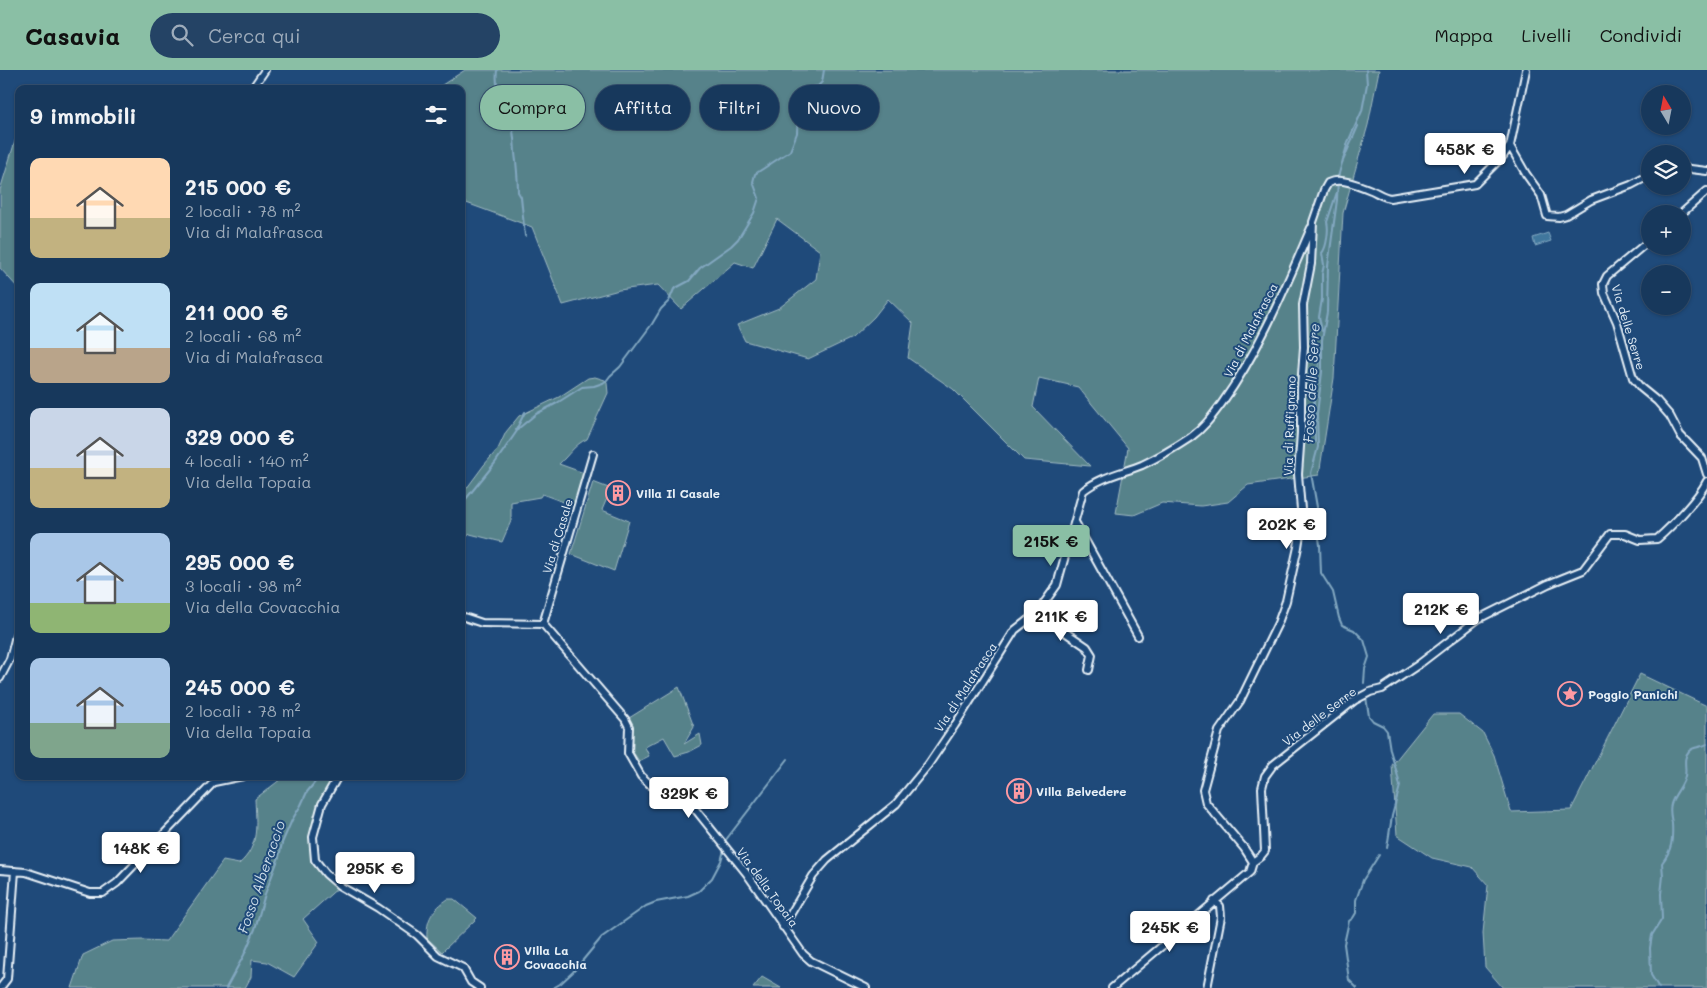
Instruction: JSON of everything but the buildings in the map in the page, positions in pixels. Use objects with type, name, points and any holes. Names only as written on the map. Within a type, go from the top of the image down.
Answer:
[{"type":"street","points":[[255,85],[265,70]]},
{"type":"street","name":"Via di Ruffignano","points":[[1252,862],[1244,848],[1206,803],[1203,790],[1219,731],[1240,701],[1278,623],[1286,601],[1298,547],[1302,521],[1298,474],[1304,347],[1303,305],[1311,264],[1313,222],[1324,190],[1328,182],[1339,181],[1362,186],[1390,198],[1470,186],[1478,182],[1510,146],[1526,70]]},
{"type":"street","points":[[1510,146],[1541,195],[1548,216],[1566,215],[1591,200],[1641,180]]},
{"type":"street","points":[[1691,169],[1707,172]]},
{"type":"street","points":[[1691,205],[1707,191]]},
{"type":"street","name":"Via di Malafrasca","points":[[783,927],[813,876],[827,860],[896,804],[928,765],[1015,630],[1037,613],[1057,585],[1083,491],[1091,484],[1143,464],[1172,449],[1194,435],[1212,417],[1243,373],[1287,284],[1313,222]]},
{"type":"street","name":"Via delle Serre","points":[[1641,248],[1607,276],[1603,284],[1604,293],[1618,322],[1633,378],[1670,416],[1680,435],[1702,458],[1707,474]]},
{"type":"street","name":"Via di Casale","points":[[543,624],[593,454]]},
{"type":"street","name":"Via delle Serre","points":[[1252,862],[1265,851],[1262,788],[1265,776],[1273,765],[1354,700],[1370,692],[1382,689],[1418,665],[1478,619],[1548,584],[1583,570],[1610,534],[1625,534],[1640,540],[1656,539],[1686,508],[1707,481]]},
{"type":"street","points":[[1075,522],[1138,636]]},
{"type":"street","points":[[1037,613],[1086,647],[1092,654],[1089,670]]},
{"type":"street","points":[[465,618],[482,624],[543,624]]},
{"type":"street","name":"Via della Topaia","points":[[543,624],[625,719],[629,727],[628,753],[642,776],[654,788],[685,801],[695,809],[747,874],[803,954],[811,961],[866,988]]},
{"type":"street","points":[[0,678],[10,659],[15,640]]},
{"type":"street","points":[[0,870],[16,871],[90,893],[103,893],[117,883],[214,782],[226,780]]},
{"type":"street","points":[[336,780],[322,804],[314,837],[315,860],[340,886],[378,908],[417,935],[438,956],[463,968],[471,982],[480,988]]},
{"type":"street","points":[[1112,988],[1250,872],[1252,862]]},
{"type":"street","points":[[0,988],[7,979],[16,871]]},
{"type":"street","points":[[1207,988],[1221,917],[1220,906],[1214,901]]},
{"type":"green space","points":[[465,70],[1379,70],[1368,125],[1343,213],[1334,378],[1319,475],[1248,485],[1228,502],[1201,506],[1162,503],[1134,515],[1116,513],[1128,448],[1078,387],[1039,378],[1033,407],[1090,466],[1024,460],[953,389],[908,358],[913,323],[888,299],[874,317],[852,338],[808,359],[745,341],[737,325],[779,308],[816,279],[820,251],[777,219],[753,268],[735,262],[681,309],[658,285],[619,290],[563,305],[532,227],[465,202],[465,85],[442,85]]},
{"type":"green space","points":[[15,141],[15,285],[0,268],[0,190]]},
{"type":"green space","points":[[595,377],[605,380],[608,393],[587,439],[559,464],[584,473],[574,506],[542,494],[540,497],[511,502],[511,521],[502,542],[470,534],[465,538],[465,491],[498,449],[506,432],[519,416],[559,397],[588,378]]},
{"type":"green space","points":[[593,482],[611,489],[602,510],[629,521],[614,571],[571,554]]},
{"type":"green space","points":[[1640,674],[1707,706],[1707,988],[1503,988],[1485,967],[1483,933],[1488,885],[1472,867],[1432,858],[1397,835],[1392,765],[1433,714],[1459,714],[1483,733],[1494,755],[1511,812],[1571,810]]},
{"type":"green space","points":[[679,687],[694,727],[684,744],[700,734],[702,745],[689,752],[675,756],[664,737],[645,747],[649,756],[639,761],[633,752],[629,718]]},
{"type":"green space","points":[[280,780],[336,780],[322,804],[313,837],[315,860],[340,886],[303,919],[319,942],[294,977],[267,962],[252,960],[251,977],[245,988],[72,988],[83,955],[112,941],[166,941],[223,861],[239,864],[246,857],[254,842],[255,799]]},
{"type":"green space","points":[[448,899],[454,899],[477,918],[442,952],[427,938],[427,931],[429,920],[434,911]]},
{"type":"green space","points":[[762,977],[781,988],[753,988]]},
{"type":"water","points":[[1548,233],[1551,241],[1535,246],[1533,238]]},
{"type":"waterway","points":[[497,70],[498,94],[513,130],[518,192],[521,197],[525,236]]},
{"type":"waterway","name":"Fosso Alberaccio","points":[[465,500],[495,463],[519,428],[536,414],[582,387],[594,386],[607,380],[620,367],[661,309],[669,301],[674,289],[689,281],[700,268],[738,239],[754,213],[759,198],[753,182],[755,174],[790,151],[797,133],[798,110],[804,102],[808,90],[822,82],[824,70]]},
{"type":"waterway","name":"Fosso delle Serre","points":[[1364,683],[1365,669],[1369,657],[1364,640],[1354,630],[1342,625],[1333,592],[1321,573],[1320,545],[1316,518],[1317,507],[1311,473],[1318,447],[1317,414],[1322,372],[1322,340],[1327,312],[1328,266],[1337,200],[1338,177],[1348,142],[1362,111],[1367,84],[1366,70]]},
{"type":"waterway","name":"Fosso delle Serre","points":[[1342,163],[1358,126]]},
{"type":"waterway","points":[[1322,331],[1319,317],[1324,265],[1322,253],[1327,238],[1327,222],[1337,192]]},
{"type":"waterway","points":[[1315,442],[1314,402],[1321,348]]},
{"type":"waterway","points":[[516,430],[525,412]]},
{"type":"waterway","name":"Fosso delle Serre","points":[[1366,697],[1369,716],[1387,731],[1400,786],[1392,816],[1387,848]]},
{"type":"waterway","points":[[1659,988],[1651,975],[1650,948],[1652,935],[1662,919],[1662,863],[1668,854],[1672,840],[1670,807],[1684,780],[1687,754],[1693,748],[1707,744]]},
{"type":"waterway","points":[[725,841],[788,759]]},
{"type":"waterway","name":"Fosso Alberaccio","points":[[226,988],[244,955],[255,929],[282,843],[292,820],[307,792],[317,780]]},
{"type":"waterway","points":[[553,988],[573,972],[602,937],[646,906],[656,902],[688,896],[699,891],[712,878],[721,861],[724,850]]},
{"type":"waterway","name":"Fosso delle Serre","points":[[1357,988],[1349,980],[1344,944],[1349,921],[1356,913],[1356,900],[1363,880],[1379,855]]},
{"type":"place","name":"Villa Il Casale","points":[[618,493]]},
{"type":"place","name":"Poggio Panichi","points":[[1570,694]]},
{"type":"place","name":"Villa Belvedere","points":[[1019,791]]},
{"type":"place","name":"Villa La Covacchia","points":[[507,957]]}]
